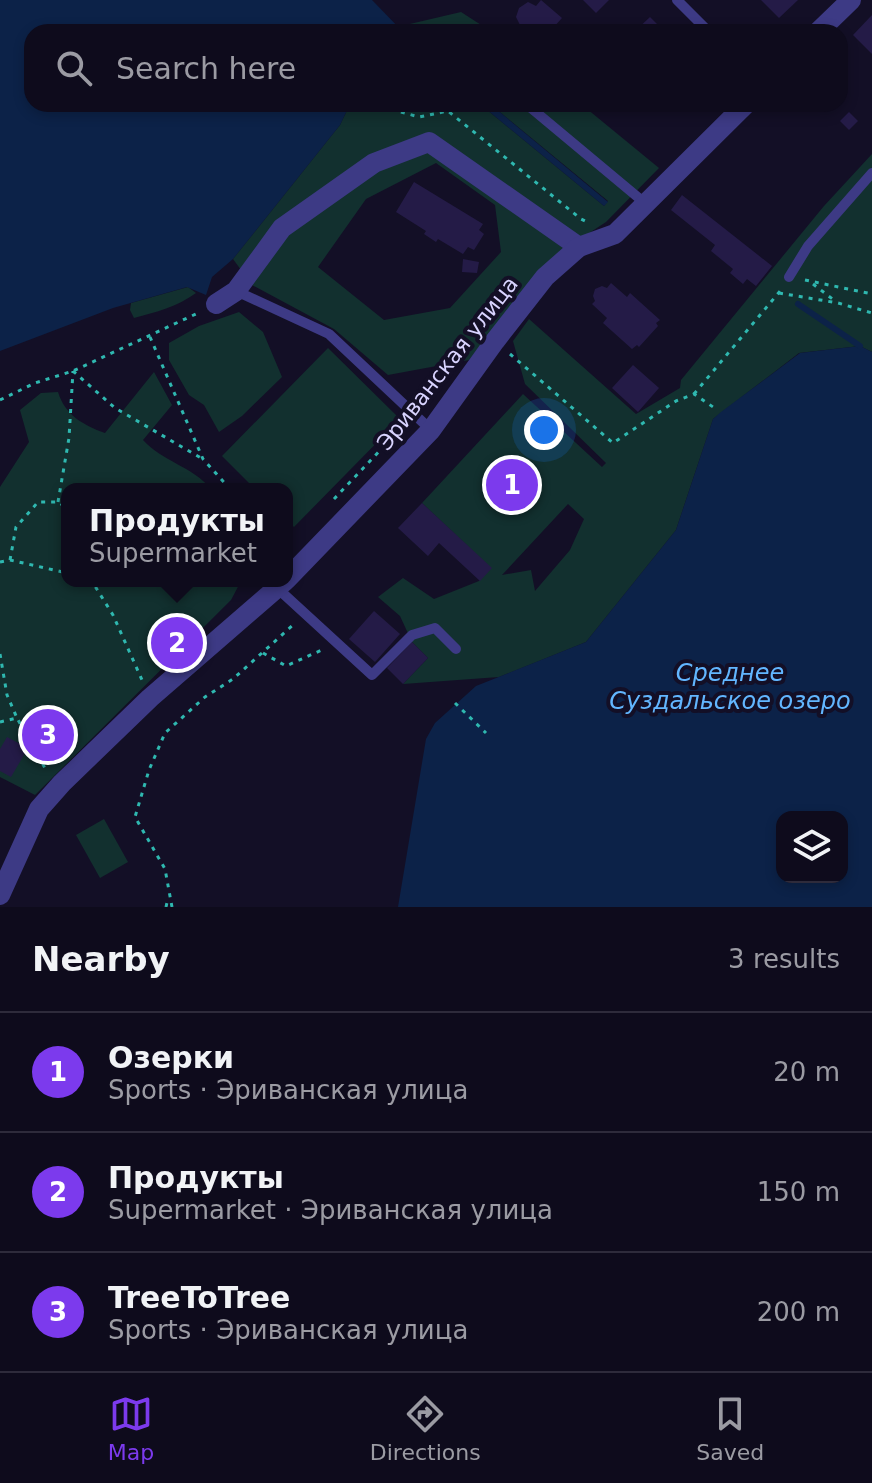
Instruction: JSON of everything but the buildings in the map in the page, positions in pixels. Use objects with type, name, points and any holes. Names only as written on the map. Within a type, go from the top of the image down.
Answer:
[{"type":"street","points":[[826,24],[851,0]]},
{"type":"street","points":[[216,304],[236,291],[282,228],[374,163],[429,142],[579,247],[615,234],[738,112]]},
{"type":"street","name":"Эриванская улица","points":[[293,571],[431,430],[545,277],[579,247]]},
{"type":"street","name":"Эриванская улица","points":[[0,895],[39,809],[62,783],[150,698],[276,587]]},
{"type":"lane","points":[[677,0],[701,24]]},
{"type":"lane","points":[[536,112],[646,204]]},
{"type":"lane","points":[[789,277],[808,246],[872,173]]},
{"type":"lane","points":[[236,291],[329,334],[431,430]]},
{"type":"lane","points":[[284,587],[305,615],[372,675],[412,635],[435,628],[456,649]]},
{"type":"path","points":[[401,112],[419,117],[443,112]]},
{"type":"path","points":[[449,112],[581,219],[615,234]]},
{"type":"path","points":[[789,277],[872,294]]},
{"type":"path","points":[[810,281],[838,303]]},
{"type":"path","points":[[495,341],[613,443],[676,401],[694,394],[779,293],[838,303],[872,313]]},
{"type":"path","points":[[0,400],[150,337],[216,304]]},
{"type":"path","points":[[150,337],[203,459]]},
{"type":"path","points":[[73,371],[115,408],[203,459],[225,483]]},
{"type":"path","points":[[61,483],[69,438],[73,371]]},
{"type":"path","points":[[694,394],[716,409]]},
{"type":"path","points":[[327,506],[414,414]]},
{"type":"path","points":[[58,502],[61,485]]},
{"type":"path","points":[[10,560],[16,527],[38,502],[61,504]]},
{"type":"path","points":[[0,562],[10,560],[61,572]]},
{"type":"path","points":[[96,587],[113,615],[150,698]]},
{"type":"path","points":[[169,907],[165,869],[135,817],[149,770],[165,733],[305,615]]},
{"type":"path","points":[[263,653],[286,666],[336,643]]},
{"type":"path","points":[[0,654],[7,695],[17,718],[51,777],[62,783]]},
{"type":"path","points":[[455,703],[486,733]]},
{"type":"path","points":[[0,722],[17,718]]},
{"type":"green space","points":[[461,12],[480,24],[410,24]]},
{"type":"green space","points":[[346,112],[490,112],[604,206],[608,201],[500,112],[591,112],[659,168],[606,222],[538,273],[469,360],[388,375],[334,329],[252,285],[233,259],[340,125]],"holes":[[[436,163],[495,205],[501,252],[450,308],[384,320],[318,267],[366,199]]]},
{"type":"green space","points":[[872,154],[872,352],[860,346],[799,353],[713,419],[676,530],[586,642],[499,677],[403,684],[428,658],[412,642],[400,616],[378,597],[403,578],[434,599],[479,581],[491,568],[422,503],[523,394],[602,467],[606,463],[525,384],[513,341],[529,319],[636,414],[680,388],[681,380],[824,206]],"holes":[[[568,504],[584,519],[570,550],[535,591],[531,570],[502,575]]]},
{"type":"green space","points":[[188,287],[196,293],[174,305],[134,318],[130,310],[131,303]]},
{"type":"green space","points":[[239,312],[263,332],[282,377],[242,416],[219,432],[204,405],[189,395],[169,360],[169,343],[199,326]]},
{"type":"green space","points":[[328,348],[400,419],[294,527],[293,483],[249,483],[222,456]]},
{"type":"green space","points":[[154,372],[172,405],[143,440],[206,483],[61,483],[61,587],[238,587],[231,600],[35,795],[0,777],[0,487],[29,442],[20,410],[41,393],[58,392],[65,407],[76,418],[105,433]]},
{"type":"green space","points":[[104,819],[128,862],[100,878],[76,835]]},
{"type":"water","points":[[0,0],[372,0],[395,24],[24,24],[24,112],[346,112],[340,125],[233,259],[212,277],[206,295],[187,287],[113,308],[0,351]]},
{"type":"water","points":[[490,112],[500,112],[608,202],[604,206]]},
{"type":"water","name":"Среднее Суздальское озеро","points":[[860,346],[872,352],[872,907],[398,907],[426,739],[435,723],[476,686],[586,642],[676,530],[713,419],[800,353]]},
{"type":"waterway","points":[[798,304],[860,346]]},
{"type":"place","name":"Озерки","points":[[512,485]]},
{"type":"place","name":"Продукты","points":[[177,643]]},
{"type":"place","name":"TreeToTree","points":[[48,735]]}]
